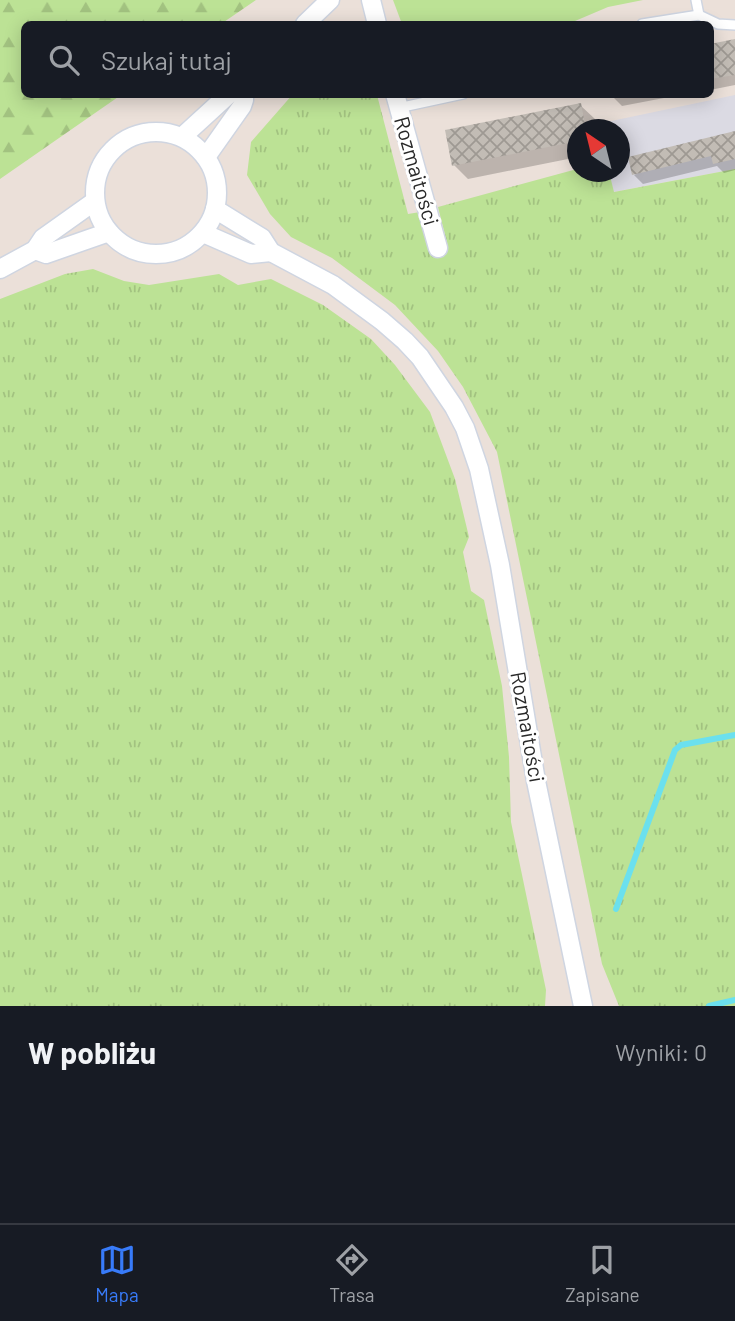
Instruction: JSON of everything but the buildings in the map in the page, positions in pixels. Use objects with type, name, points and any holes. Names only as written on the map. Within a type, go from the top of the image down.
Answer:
[{"type":"street","points":[[308,21],[330,0]]},
{"type":"street","points":[[371,0],[376,21]]},
{"type":"street","points":[[181,137],[225,98]]},
{"type":"street","points":[[206,157],[242,106],[244,98]]},
{"type":"street","name":"Rozmaitości","points":[[397,101],[438,248]]},
{"type":"street","points":[[164,132],[181,137],[197,147],[206,157],[216,182],[215,209],[203,233],[193,242],[166,254],[151,254],[123,245],[108,232],[95,201],[95,181],[100,167],[118,144],[140,133],[164,132]]},
{"type":"street","points":[[0,269],[35,250],[43,238],[95,201]]},
{"type":"street","points":[[203,233],[251,254],[271,251],[262,238],[215,209]]},
{"type":"street","points":[[35,250],[47,254],[108,232]]},
{"type":"street","name":"Rozmaitości","points":[[271,251],[333,285],[405,341],[454,407],[473,448],[500,565],[536,781],[583,1006]]},
{"type":"lane","points":[[696,0],[699,15]]},
{"type":"lane","points":[[661,21],[699,15],[712,21]]},
{"type":"lane","points":[[714,22],[735,25]]},
{"type":"lane","points":[[397,101],[425,98]]},
{"type":"shaded area","points":[[735,95],[735,169],[613,192],[611,182],[630,182],[630,119],[621,119]]},
{"type":"green space","points":[[0,0],[256,0],[225,21],[21,21],[21,98],[117,98],[0,179]]},
{"type":"green space","points":[[393,0],[643,0],[608,7],[575,21],[401,21]]},
{"type":"green space","points":[[290,98],[378,98],[408,214],[420,212],[431,252],[448,247],[438,207],[567,172],[567,182],[612,182],[614,192],[735,169],[735,1006],[619,1006],[602,964],[497,452],[463,387],[438,351],[395,305],[332,258],[291,237],[270,214],[247,175],[251,142]]},
{"type":"green space","points":[[93,269],[124,281],[149,285],[219,274],[238,285],[271,279],[323,305],[371,339],[395,365],[430,412],[455,479],[469,537],[463,552],[471,591],[484,600],[502,686],[509,757],[511,822],[546,990],[545,1006],[0,1006],[0,299],[65,274]]},
{"type":"waterway","points":[[616,909],[675,750],[681,745],[735,735]]},
{"type":"waterway","points":[[709,1006],[735,1000]]}]
